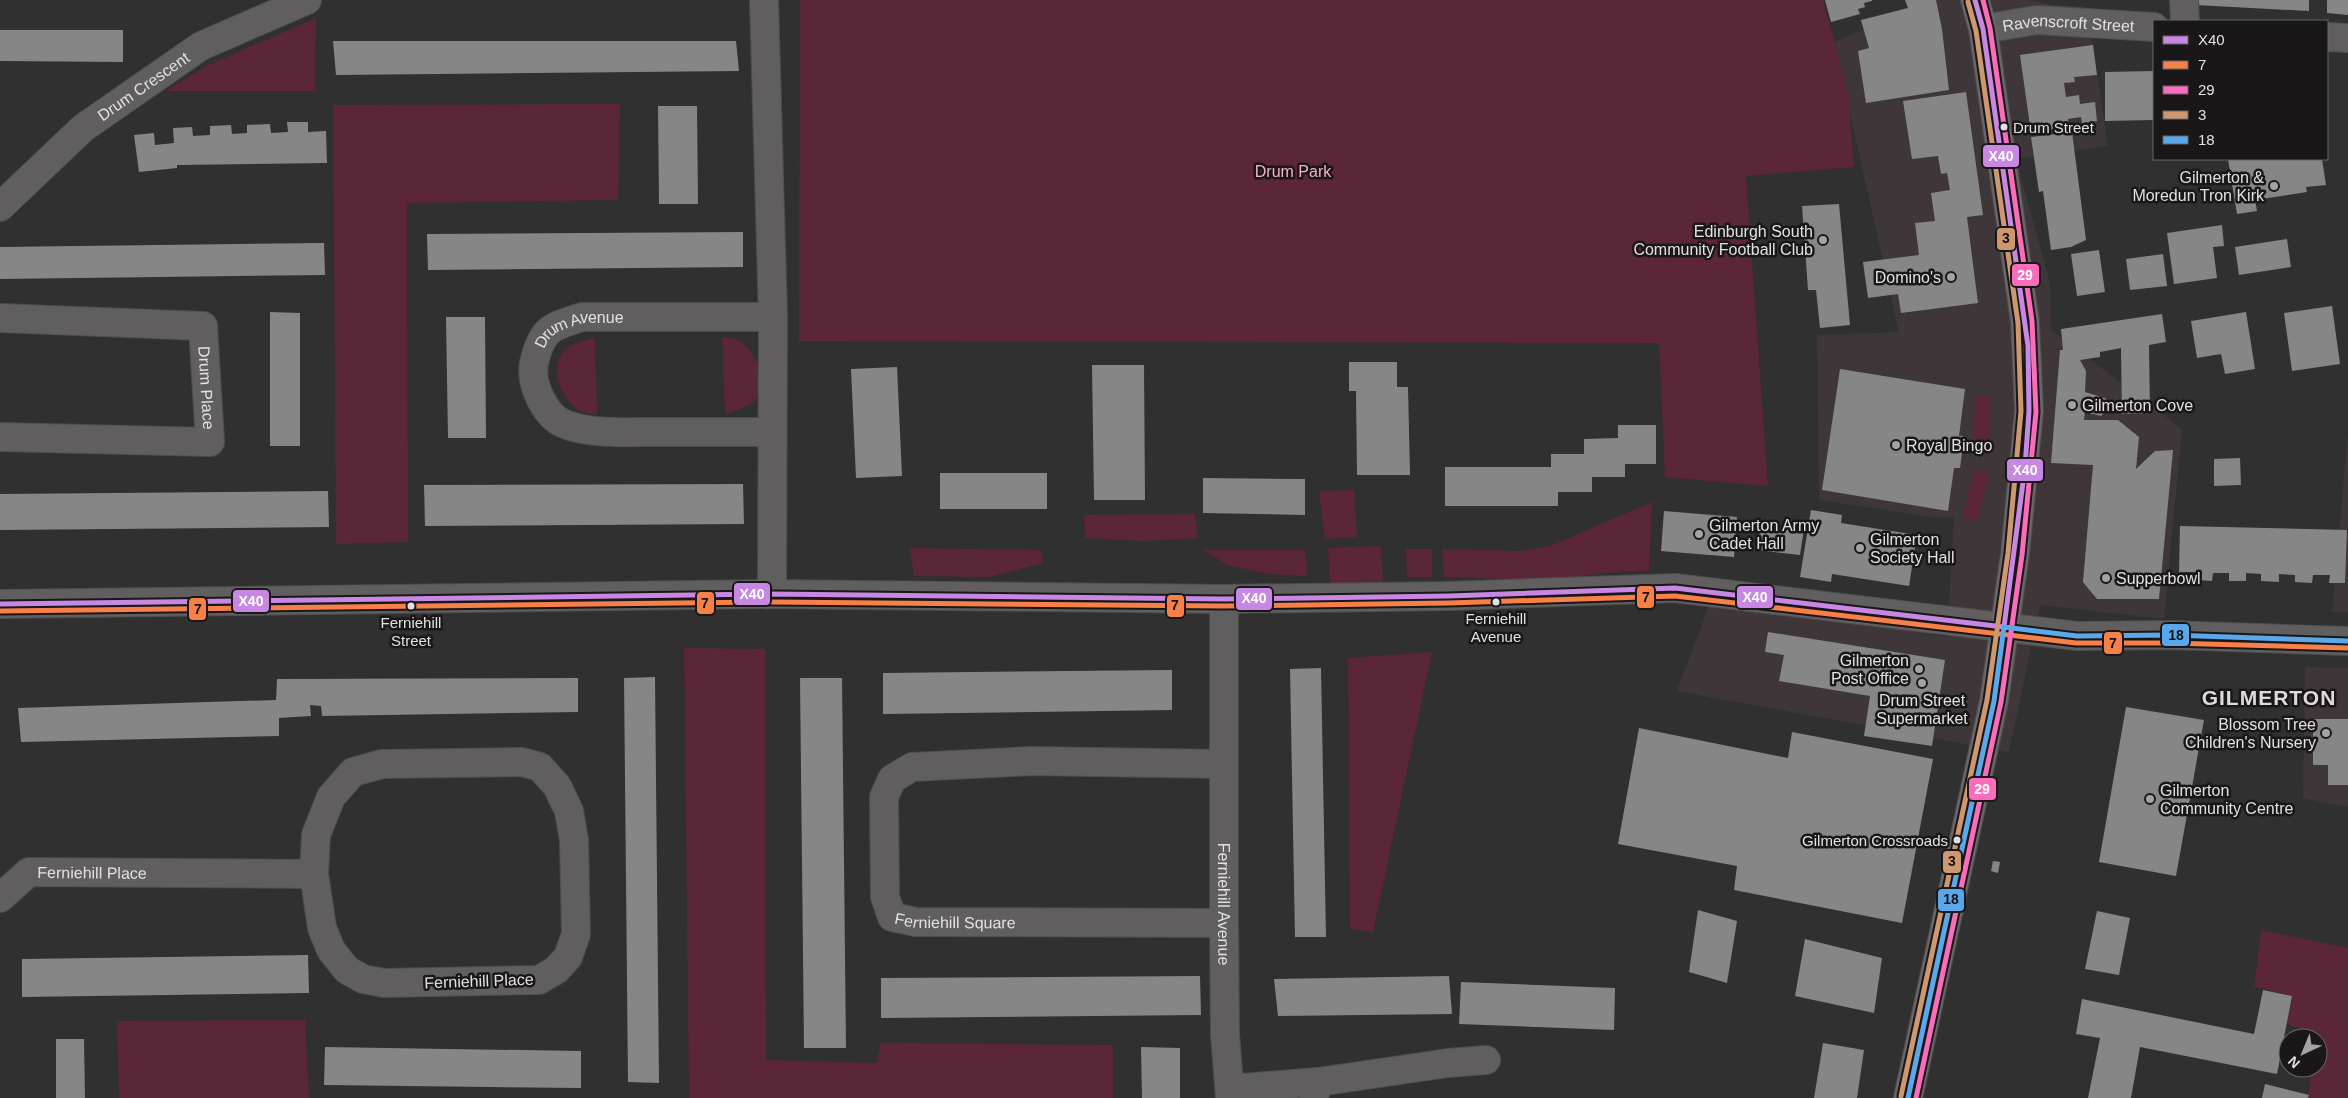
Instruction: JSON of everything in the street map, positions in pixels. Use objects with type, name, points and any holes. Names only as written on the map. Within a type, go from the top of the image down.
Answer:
[{"type":"main road","points":[[1908,1098],[1994,701],[2025,467],[2029,411],[2028,346],[1983,29],[1975,0]]},
{"type":"street","name":"Drum Crescent","points":[[0,207],[83,128],[126,100],[200,46],[308,0]]},
{"type":"street","points":[[764,0],[773,317],[772,594]]},
{"type":"street","points":[[2184,0],[2185,20]]},
{"type":"street","name":"Ravenscroft Street","points":[[1983,29],[2038,20],[2153,27]]},
{"type":"street","points":[[2328,37],[2348,38]]},
{"type":"street","name":"Drum Avenue","points":[[772,432],[604,432],[566,425],[551,416],[535,387],[533,368],[538,346],[552,326],[582,317],[773,317]]},
{"type":"street","name":"Drum Place","points":[[0,318],[203,326],[210,442],[0,437]]},
{"type":"street","points":[[0,604],[772,594],[1224,599],[1449,596],[1675,588],[2077,636],[2169,635],[2348,641]]},
{"type":"street","name":"Ferniehill Avenue","points":[[1224,599],[1224,923],[1226,1034],[1230,1094],[1316,1090],[1448,1063],[1486,1060]]},
{"type":"street","name":"Ferniehill Square","points":[[1224,764],[1031,761],[912,767],[892,779],[884,798],[885,897],[892,917],[916,922],[1224,923]]},
{"type":"street","name":"Ferniehill Place","points":[[522,762],[540,767],[557,786],[570,811],[574,840],[576,934],[568,956],[556,970],[539,980],[384,984],[363,979],[347,970],[331,950],[322,928],[314,874],[316,834],[331,797],[353,772],[382,764],[522,762]]},
{"type":"street","name":"Ferniehill Place","points":[[0,898],[29,872],[314,874]]},
{"type":"shaded area","points":[[1932,0],[2029,0],[2054,5],[2087,7],[2108,146],[2016,159],[2050,283],[2051,330],[2182,429],[2164,619],[2040,605],[2009,752],[1677,691],[1711,600],[1947,637],[1954,518],[1932,517],[1819,500],[1817,335],[1899,332],[1834,42]]},
{"type":"shaded area","points":[[2348,434],[2348,612],[2332,612]]},
{"type":"shaded area","name":"Blossom Tree Children's Nursery","points":[[2305,667],[2348,668],[2348,807],[2303,798]]},
{"type":"green space","name":"Drum Park","points":[[800,0],[1823,0],[1848,92],[1854,167],[1746,176],[1768,486],[1665,477],[1659,343],[799,341]]},
{"type":"green space","points":[[316,18],[315,91],[166,91],[208,65]]},
{"type":"green space","points":[[620,104],[618,200],[407,203],[408,542],[336,544],[333,105]]},
{"type":"green space","points":[[722,337],[737,340],[746,347],[756,359],[762,381],[758,396],[752,403],[725,414]]},
{"type":"green space","points":[[595,338],[597,414],[580,411],[572,405],[560,385],[557,370],[561,355],[567,348]]},
{"type":"green space","points":[[1976,396],[1991,397],[1989,445],[1973,445]]},
{"type":"green space","points":[[1974,470],[1989,473],[1978,520],[1963,517]]},
{"type":"green space","points":[[1354,490],[1357,537],[1325,539],[1319,491]]},
{"type":"green space","points":[[1652,502],[1649,571],[1625,571],[1545,580],[1444,577],[1442,549],[1521,551],[1550,546]]},
{"type":"green space","points":[[1195,514],[1198,538],[1145,541],[1085,538],[1084,515]]},
{"type":"green space","points":[[1381,546],[1383,582],[1330,584],[1328,548]]},
{"type":"green space","points":[[910,548],[1041,550],[1043,563],[989,577],[914,576]]},
{"type":"green space","points":[[1406,549],[1432,549],[1432,577],[1407,577]]},
{"type":"green space","points":[[1204,550],[1305,550],[1308,576],[1269,574],[1227,565]]},
{"type":"green space","points":[[684,648],[765,649],[766,1060],[877,1063],[881,1043],[1113,1045],[1113,1098],[689,1098]]},
{"type":"green space","points":[[1432,652],[1373,932],[1350,929],[1348,658]]},
{"type":"green space","points":[[2261,930],[2348,948],[2348,1098],[2308,1098],[2311,1078],[2328,1078],[2328,1028],[2299,1028],[2287,1024],[2292,996],[2254,986]]},
{"type":"green space","points":[[305,1020],[309,1098],[119,1098],[117,1021]]},
{"type":"building","points":[[1825,0],[1872,1],[1864,3],[1865,7],[1858,9],[1860,14],[1831,22]]},
{"type":"building","points":[[1905,0],[1936,0],[1942,29],[1949,90],[1866,103],[1858,51],[1869,48],[1861,20],[1908,8]]},
{"type":"building","points":[[2196,0],[2309,0],[2309,11],[2196,5]]},
{"type":"building","points":[[2327,0],[2348,0],[2348,15],[2327,13]]},
{"type":"building","points":[[0,30],[123,30],[123,62],[0,61]]},
{"type":"building","points":[[333,41],[736,41],[739,71],[336,75]]},
{"type":"building","points":[[2093,45],[2097,75],[2074,77],[2075,82],[2064,83],[2066,97],[2079,95],[2080,104],[2095,102],[2097,121],[2082,123],[2081,117],[2068,119],[2069,128],[2031,133],[2020,55]]},
{"type":"building","points":[[2153,71],[2153,120],[2105,121],[2105,72]]},
{"type":"building","points":[[1966,92],[1983,215],[1967,217],[1978,303],[1901,313],[1898,294],[1868,298],[1863,262],[1919,255],[1915,223],[1935,221],[1931,193],[1950,190],[1947,173],[1941,174],[1938,156],[1912,159],[1903,101]]},
{"type":"building","points":[[658,106],[697,106],[698,204],[659,204]]},
{"type":"building","points":[[287,122],[308,122],[308,132],[326,131],[327,163],[177,165],[177,168],[139,172],[134,135],[154,133],[155,145],[174,143],[173,128],[192,127],[193,136],[210,135],[210,126],[231,125],[232,134],[247,133],[247,125],[270,124],[271,133],[288,132]]},
{"type":"building","points":[[2072,132],[2086,240],[2071,247],[2051,250],[2043,191],[2039,192],[2031,137]]},
{"type":"building","name":"Gilmerton & Moredun Tron Kirk","points":[[2228,160],[2322,160],[2326,185],[2306,187],[2307,192],[2255,200],[2257,211],[2237,214]]},
{"type":"building","name":"Edinburgh South Community Football Club","points":[[1839,204],[1850,325],[1820,328],[1816,290],[1808,290],[1802,206]]},
{"type":"building","points":[[2222,225],[2224,246],[2213,247],[2217,278],[2174,284],[2167,233]]},
{"type":"building","points":[[743,232],[743,267],[428,270],[427,234]]},
{"type":"building","points":[[2287,239],[2291,267],[2239,275],[2235,247]]},
{"type":"building","points":[[324,243],[325,275],[0,279],[0,247]]},
{"type":"building","points":[[2099,250],[2105,292],[2077,296],[2071,254]]},
{"type":"building","points":[[2163,254],[2167,286],[2130,290],[2126,259]]},
{"type":"building","points":[[2332,306],[2340,364],[2292,371],[2284,313]]},
{"type":"building","points":[[270,312],[300,313],[300,446],[270,446]]},
{"type":"building","points":[[2246,312],[2255,369],[2225,374],[2221,354],[2197,358],[2191,321]]},
{"type":"building","points":[[2162,314],[2166,342],[2149,345],[2150,413],[2122,414],[2121,348],[2100,352],[2100,357],[2080,360],[2086,371],[2085,392],[2105,398],[2111,405],[2101,416],[2085,412],[2084,420],[2118,420],[2139,437],[2136,469],[2155,451],[2173,450],[2159,599],[2097,599],[2083,582],[2093,465],[2051,463],[2060,350],[2063,350],[2061,329]]},
{"type":"building","points":[[446,317],[485,317],[486,438],[448,438]]},
{"type":"building","points":[[1349,362],[1397,362],[1397,387],[1408,387],[1410,475],[1357,475],[1356,391],[1349,391]]},
{"type":"building","points":[[1092,365],[1144,365],[1145,500],[1094,500]]},
{"type":"building","points":[[897,367],[902,476],[856,478],[851,369]]},
{"type":"building","name":"Royal Bingo","points":[[1840,369],[1965,389],[1959,436],[1964,436],[1960,468],[1954,468],[1948,511],[1822,490]]},
{"type":"building","points":[[1618,425],[1656,425],[1656,464],[1625,464],[1625,477],[1592,477],[1592,492],[1558,492],[1558,506],[1445,506],[1445,467],[1551,467],[1551,454],[1584,454],[1584,439],[1618,438]]},
{"type":"building","points":[[2240,458],[2241,485],[2214,486],[2214,459]]},
{"type":"building","points":[[940,473],[1047,473],[1047,509],[940,509]]},
{"type":"building","points":[[1203,478],[1305,479],[1305,515],[1203,513]]},
{"type":"building","points":[[743,484],[744,524],[425,526],[424,485]]},
{"type":"building","points":[[328,491],[329,527],[0,530],[0,494]]},
{"type":"building","name":"Gilmerton Society Hall","points":[[1811,510],[1842,515],[1841,523],[1917,535],[1909,586],[1832,574],[1831,582],[1800,577]]},
{"type":"building","name":"Gilmerton Army Cadet Hall","points":[[1664,511],[1737,517],[1734,557],[1661,551]]},
{"type":"building","points":[[1786,519],[1805,522],[1800,555],[1757,550],[1760,530],[1784,533]]},
{"type":"building","points":[[2180,526],[2347,530],[2345,583],[2329,583],[2330,575],[2313,575],[2312,583],[2295,582],[2295,575],[2279,574],[2279,582],[2261,581],[2261,574],[2246,573],[2246,581],[2229,581],[2229,573],[2213,573],[2212,581],[2197,580],[2197,572],[2179,572]]},
{"type":"building","points":[[1768,632],[1945,660],[1932,746],[1864,736],[1870,696],[1779,681],[1784,655],[1765,652]]},
{"type":"building","points":[[1321,668],[1326,937],[1295,937],[1290,669]]},
{"type":"building","points":[[1172,670],[1172,710],[883,714],[883,673]]},
{"type":"building","points":[[655,677],[659,1083],[628,1082],[624,678]]},
{"type":"building","points":[[578,678],[578,712],[322,716],[321,706],[310,705],[311,716],[279,718],[279,736],[21,742],[18,708],[276,700],[277,679]]},
{"type":"building","points":[[800,678],[842,678],[846,1048],[804,1048]]},
{"type":"building","name":"Gilmerton Community Centre","points":[[2126,707],[2204,720],[2176,876],[2099,862]]},
{"type":"building","points":[[2313,719],[2348,719],[2348,785],[2328,785],[2328,765],[2313,765]]},
{"type":"building","points":[[1639,728],[1788,758],[1792,732],[1933,759],[1902,923],[1734,890],[1737,866],[1618,844]]},
{"type":"building","points":[[1993,861],[2000,862],[1998,873],[1991,871]]},
{"type":"building","points":[[1698,910],[1737,921],[1727,983],[1689,972]]},
{"type":"building","points":[[2097,911],[2130,918],[2119,975],[2085,969]]},
{"type":"building","points":[[1805,939],[1882,958],[1874,1013],[1795,996]]},
{"type":"building","points":[[308,955],[309,993],[22,997],[22,959]]},
{"type":"building","points":[[1200,976],[1201,1015],[881,1018],[881,978]]},
{"type":"building","points":[[1449,976],[1452,1014],[1278,1016],[1274,979]]},
{"type":"building","points":[[1461,982],[1615,988],[1614,1030],[1459,1024]]},
{"type":"building","points":[[2263,990],[2292,996],[2286,1028],[2278,1028],[2277,1074],[2140,1047],[2131,1098],[2088,1098],[2100,1038],[2076,1034],[2082,999],[2254,1034]]},
{"type":"building","points":[[56,1039],[84,1039],[85,1098],[56,1098]]},
{"type":"building","points":[[1823,1043],[1864,1050],[1857,1098],[1814,1098]]},
{"type":"building","points":[[325,1047],[581,1051],[581,1088],[324,1085]]},
{"type":"building","points":[[1141,1047],[1180,1048],[1180,1098],[1142,1098]]},
{"type":"building","points":[[2265,1084],[2309,1095],[2308,1098],[2262,1098]]},
{"type":"transit line","name":"X40","points":[[1975,0],[1983,29],[2028,346],[2029,411],[2025,467],[2004,627]]},
{"type":"transit line","name":"29","points":[[1916,1098],[2001,702],[2022,555],[2036,412],[2032,321],[1990,28],[1983,0]]},
{"type":"transit line","name":"3","points":[[1901,1096],[1987,700],[2008,553],[2021,411],[2018,323],[1976,31],[1968,2]]},
{"type":"transit line","name":"X40","points":[[0,604],[772,594],[1224,599],[1449,596],[1675,588],[2004,627]]},
{"type":"transit line","name":"7","points":[[0,611],[772,602],[1224,606],[1449,603],[1675,596],[2076,643],[2169,643],[2348,648]]},
{"type":"transit line","name":"18","points":[[2004,627],[2077,636],[2169,635],[2348,641]]},
{"type":"transit line","name":"18","points":[[1908,1098],[1994,701],[2004,627]]},
{"type":"place","name":"Drum Street","points":[[2004,127]]},
{"type":"place","name":"Gilmerton & Moredun Tron Kirk","points":[[2274,186]]},
{"type":"place","name":"Edinburgh South Community Football Club","points":[[1823,240]]},
{"type":"place","name":"Domino's","points":[[1951,277]]},
{"type":"place","name":"Gilmerton Cove","points":[[2072,405]]},
{"type":"place","name":"Royal Bingo","points":[[1896,445]]},
{"type":"place","name":"Gilmerton Army Cadet Hall","points":[[1699,534]]},
{"type":"place","name":"Gilmerton Society Hall","points":[[1860,548]]},
{"type":"place","name":"Supperbowl","points":[[2106,578]]},
{"type":"place","name":"Ferniehill Avenue","points":[[1496,602]]},
{"type":"place","name":"Ferniehill Street","points":[[411,606]]},
{"type":"place","name":"Gilmerton Post Office","points":[[1919,669]]},
{"type":"place","name":"Drum Street Supermarket","points":[[1922,683]]},
{"type":"place","name":"Blossom Tree Children's Nursery","points":[[2326,733]]},
{"type":"place","name":"Gilmerton Community Centre","points":[[2150,799]]},
{"type":"place","name":"Gilmerton Crossroads","points":[[1957,840]]},
{"type":"district","name":"GILMERTON","points":[[2269,697]]}]
